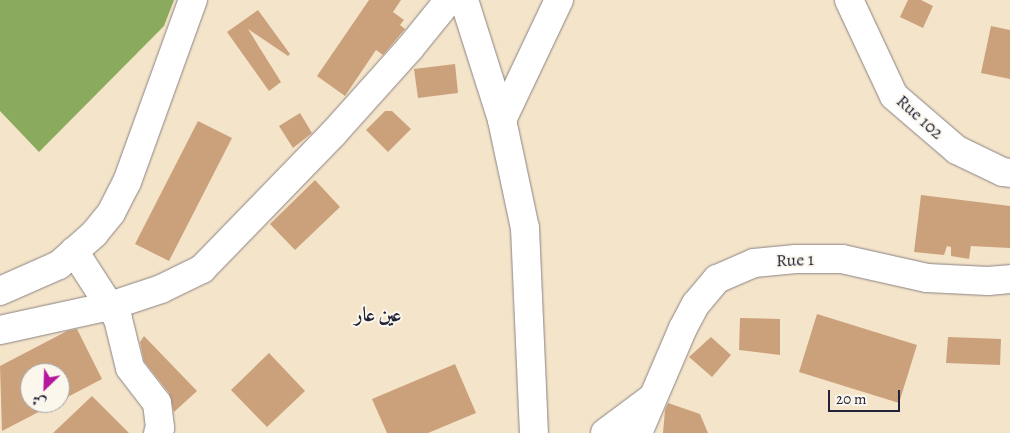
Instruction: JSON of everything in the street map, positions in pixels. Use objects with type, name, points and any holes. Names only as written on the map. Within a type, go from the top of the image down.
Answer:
[{"type":"street","points":[[0,291],[59,264],[94,234],[111,212],[128,182],[193,0]]},
{"type":"street","points":[[0,330],[110,306],[161,289],[202,269],[332,135],[410,48],[449,0]]},
{"type":"street","points":[[464,0],[502,120],[524,228],[534,433]]},
{"type":"street","points":[[502,120],[559,0]]},
{"type":"street","name":"Rue 102","points":[[849,0],[894,96],[957,150],[1003,172],[1010,173]]},
{"type":"street","points":[[74,251],[118,320],[130,368],[157,403],[160,428],[158,433]]},
{"type":"street","name":"Rue 1","points":[[638,433],[682,328],[696,304],[717,279],[754,263],[796,259],[842,260],[926,278],[988,281],[1010,279]]},
{"type":"street","points":[[606,433],[653,397]]},
{"type":"green space","points":[[0,0],[174,0],[164,26],[39,152],[0,111]]},
{"type":"building","points":[[369,0],[401,0],[393,12],[404,20],[400,25],[405,29],[383,55],[376,50],[345,96],[317,76]]},
{"type":"building","points":[[908,0],[921,0],[933,6],[923,28],[900,17]]},
{"type":"building","points":[[258,10],[290,54],[288,56],[248,29],[281,82],[269,91],[227,32]]},
{"type":"building","points":[[991,26],[1010,30],[1010,79],[981,73]]},
{"type":"building","points":[[455,64],[458,93],[418,98],[414,69]]},
{"type":"building","points":[[385,111],[392,111],[411,129],[388,152],[366,130]]},
{"type":"building","points":[[300,113],[312,133],[293,148],[279,126]]},
{"type":"building","points":[[198,121],[232,138],[169,261],[135,244]]},
{"type":"building","points":[[315,180],[340,207],[295,250],[270,224]]},
{"type":"building","points":[[921,195],[1010,206],[1010,248],[971,246],[969,259],[951,256],[951,247],[947,246],[944,255],[914,252]]},
{"type":"building","points":[[817,314],[917,345],[899,403],[799,372]]},
{"type":"building","points":[[740,318],[780,319],[780,355],[739,350]]},
{"type":"building","points":[[77,329],[102,379],[70,396],[70,363],[20,363],[20,413],[37,413],[2,431],[0,366],[67,331]]},
{"type":"building","points":[[144,336],[197,391],[174,412],[169,393],[144,361],[140,342]]},
{"type":"building","points":[[711,337],[731,355],[712,377],[689,357]]},
{"type":"building","points":[[948,337],[1001,339],[1000,365],[946,363]]},
{"type":"building","points":[[269,353],[305,391],[267,427],[231,390]]},
{"type":"building","points":[[455,364],[476,413],[428,433],[387,433],[372,399]]},
{"type":"building","points":[[92,396],[129,433],[53,433]]},
{"type":"building","points":[[668,403],[700,414],[708,433],[663,433],[665,410]]},
{"type":"district","name":"عين عار","points":[[378,314]]}]
